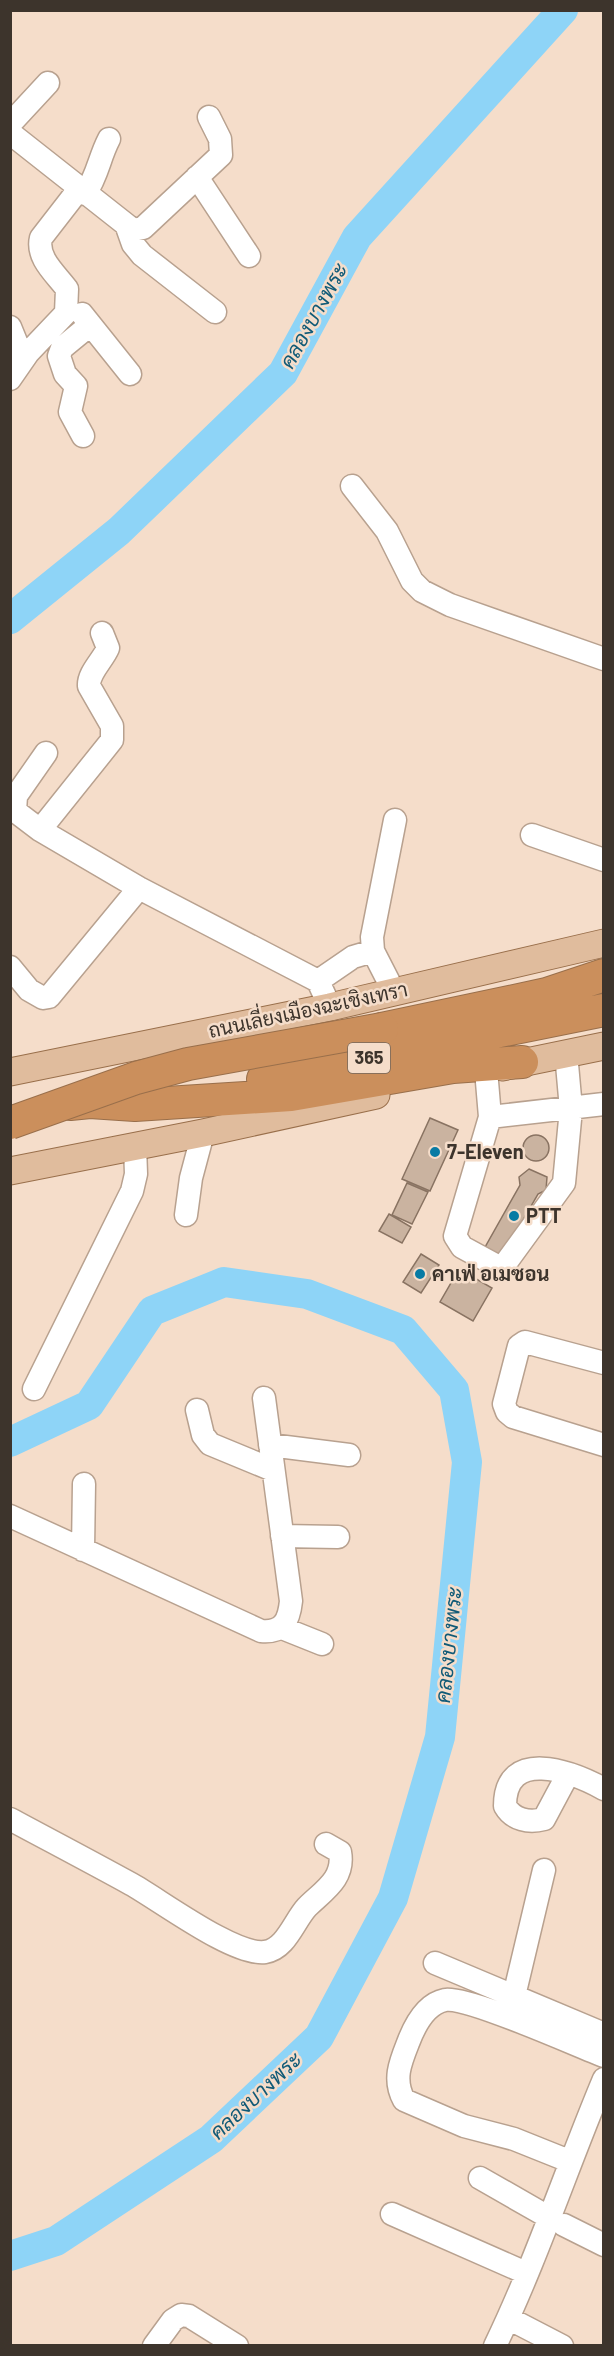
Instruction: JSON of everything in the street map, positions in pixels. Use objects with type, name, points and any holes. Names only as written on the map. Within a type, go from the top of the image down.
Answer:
[{"type":"highway","points":[[547,994],[603,975]]},
{"type":"highway","points":[[10,1123],[136,1078],[188,1064],[382,1029],[603,982]]},
{"type":"highway","name":"365","points":[[135,1105],[603,1010]]},
{"type":"highway","points":[[10,1109],[90,1102],[135,1105],[291,1095],[453,1067],[522,1062]]},
{"type":"main road","name":"ถนนเลี่ยงเมืองฉะเชิงเทรา","points":[[10,1072],[330,1007],[603,943]]},
{"type":"main road","name":"365","points":[[10,1171],[202,1133],[603,1046]]},
{"type":"street","points":[[10,124],[48,83]]},
{"type":"street","points":[[10,133],[133,230],[143,228],[221,155],[220,139],[209,117]]},
{"type":"street","points":[[10,379],[23,359],[66,313],[67,289],[42,257],[39,247],[41,238],[96,178],[101,153],[109,139]]},
{"type":"street","points":[[197,177],[249,256]]},
{"type":"street","points":[[127,227],[132,244],[142,255],[214,312]]},
{"type":"street","points":[[68,298],[130,374]]},
{"type":"street","points":[[83,435],[70,412],[76,386],[64,374],[58,356],[62,348],[90,325]]},
{"type":"street","points":[[10,327],[23,359]]},
{"type":"street","points":[[352,486],[387,531],[408,573],[422,591],[450,605],[603,659]]},
{"type":"street","points":[[40,830],[112,740],[112,726],[89,686],[88,679],[104,658],[108,648],[102,633]]},
{"type":"street","points":[[46,753],[16,796],[15,811],[40,830],[139,888],[318,981],[330,1007]]},
{"type":"street","points":[[394,992],[373,951],[374,921],[395,820]]},
{"type":"street","points":[[532,835],[603,860]]},
{"type":"street","points":[[15,977],[37,996],[49,997],[139,888]]},
{"type":"street","points":[[318,981],[353,957],[373,951]]},
{"type":"street","points":[[486,1070],[490,1116],[455,1236],[462,1247],[497,1266],[505,1264],[564,1183],[571,1109],[566,1053]]},
{"type":"street","points":[[490,1116],[603,1104]]},
{"type":"street","points":[[186,1215],[191,1178],[202,1133]]},
{"type":"street","points":[[34,1389],[132,1191],[136,1174],[135,1146]]},
{"type":"street","points":[[603,1363],[525,1342],[519,1346],[504,1404],[507,1412],[513,1417],[603,1445]]},
{"type":"street","points":[[10,1516],[261,1631],[273,1632],[282,1628],[290,1614],[291,1601],[264,1398]]},
{"type":"street","points":[[197,1410],[203,1435],[210,1444],[220,1450],[250,1458],[273,1470]]},
{"type":"street","points":[[270,1445],[349,1455]]},
{"type":"street","points":[[83,1550],[84,1484]]},
{"type":"street","points":[[282,1536],[338,1537]]},
{"type":"street","points":[[282,1628],[322,1644]]},
{"type":"street","points":[[568,1774],[603,1789]]},
{"type":"street","points":[[10,1819],[133,1885],[213,1934],[247,1950],[265,1952],[281,1944],[304,1910],[335,1882],[341,1859],[340,1852],[326,1844]]},
{"type":"street","points":[[514,1996],[544,1870]]},
{"type":"street","points":[[435,1963],[603,2034]]},
{"type":"street","points":[[569,2161],[514,2139],[464,2126],[413,2105],[404,2100],[398,2090],[399,2068],[415,2026],[434,2004],[445,2000],[470,2003],[603,2056]]},
{"type":"street","points":[[495,2346],[526,2273],[557,2222],[569,2161],[603,2079]]},
{"type":"street","points":[[480,2178],[557,2222],[603,2245]]},
{"type":"street","points":[[392,2214],[526,2273]]},
{"type":"street","points":[[154,2346],[173,2320],[181,2315],[189,2316],[237,2346]]},
{"type":"street","points":[[508,2318],[562,2346]]},
{"type":"building","points":[[430,1118],[458,1130],[430,1191],[402,1179]]},
{"type":"building","points":[[536,1135],[545,1139],[549,1148],[545,1157],[536,1161],[527,1157],[523,1148],[527,1139]]},
{"type":"building","points":[[529,1169],[547,1177],[546,1190],[538,1194],[501,1258],[484,1249],[520,1185],[519,1177]]},
{"type":"building","points":[[407,1183],[428,1192],[412,1224],[392,1215]]},
{"type":"building","points":[[389,1214],[411,1227],[402,1243],[379,1231]]},
{"type":"building","points":[[421,1254],[439,1265],[421,1293],[403,1282]]},
{"type":"building","points":[[459,1269],[492,1288],[473,1321],[440,1302]]},
{"type":"waterway","name":"คลองบางพระ","points":[[10,619],[119,531],[283,373],[357,237],[563,10]]},
{"type":"waterway","name":"คลองบางพระ","points":[[10,1442],[89,1405],[152,1311],[224,1282],[307,1294],[403,1330],[454,1390],[467,1462],[440,1737],[393,1898],[319,2037],[211,2139],[56,2241],[10,2256]]},
{"type":"place","name":"7-Eleven","points":[[435,1152]]},
{"type":"place","name":"PTT","points":[[514,1216]]},
{"type":"place","name":"คาเฟ่ อเมซอน","points":[[420,1274]]}]
